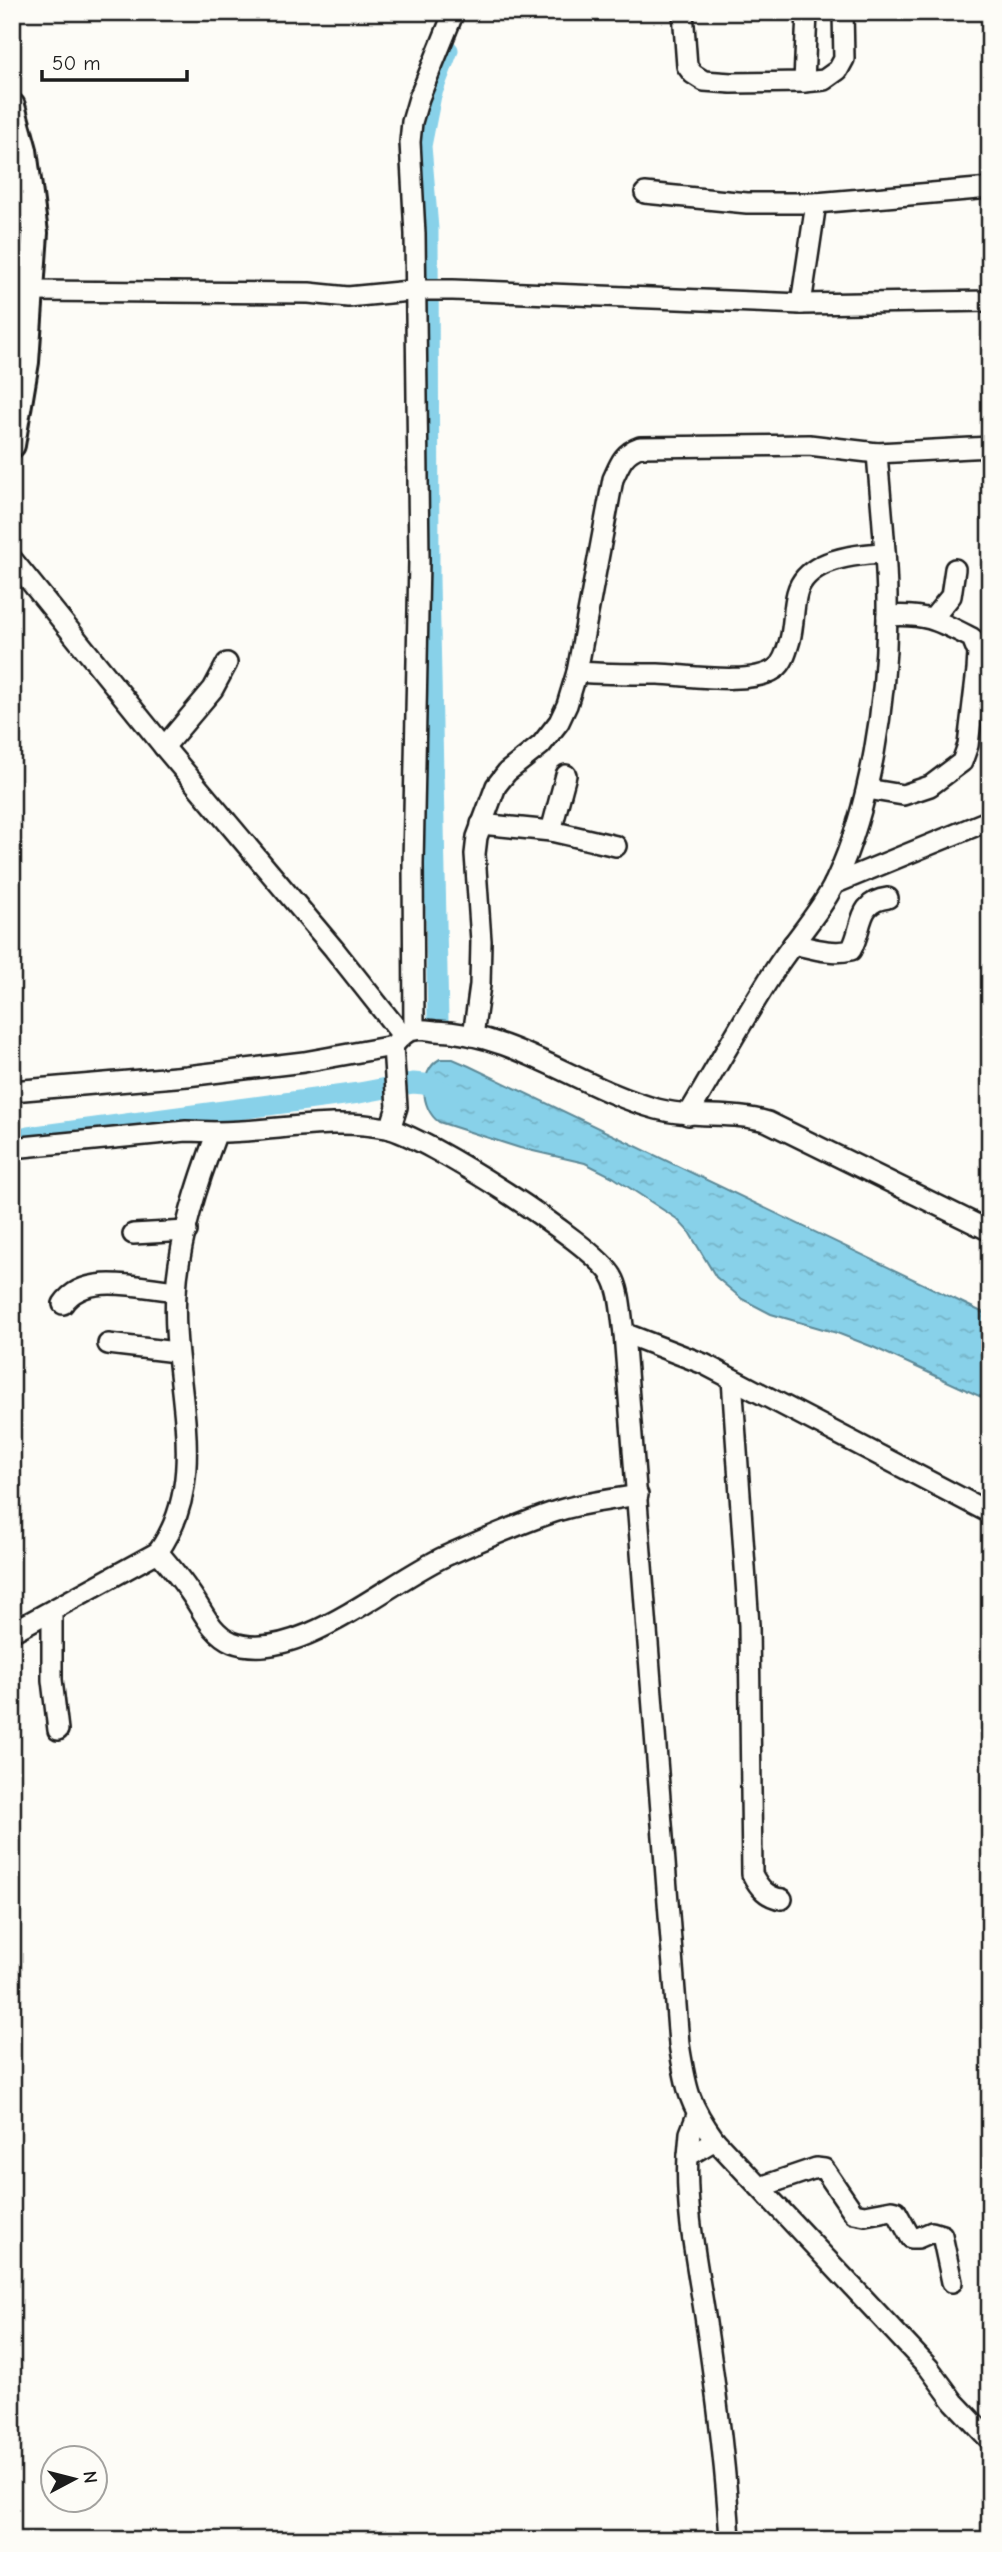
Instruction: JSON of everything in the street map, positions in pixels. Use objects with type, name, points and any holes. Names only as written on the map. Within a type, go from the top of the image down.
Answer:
[{"type":"main road","points":[[12,106],[24,149],[35,233],[26,362],[12,445]]},
{"type":"street","points":[[390,1129],[397,1107],[413,864],[419,561],[417,291],[412,122],[430,68],[454,12]]},
{"type":"street","points":[[683,12],[687,66],[704,81],[804,82],[824,80],[838,70],[844,58],[843,12]]},
{"type":"street","points":[[804,82],[807,12]]},
{"type":"street","points":[[645,192],[747,203],[816,203],[990,188]]},
{"type":"street","points":[[801,304],[816,203]]},
{"type":"street","points":[[30,292],[309,293],[348,297],[453,290],[801,304],[990,301]]},
{"type":"street","points":[[473,1036],[480,985],[481,941],[475,854],[481,824],[496,786],[507,772],[541,745],[559,722],[577,672],[613,480],[623,457],[640,447],[809,445],[877,453],[990,447]]},
{"type":"street","points":[[688,1115],[793,944],[834,884],[855,830],[867,789],[882,694],[887,616],[877,453]]},
{"type":"street","points":[[577,672],[736,677],[764,673],[776,668],[783,659],[795,622],[797,591],[806,576],[832,560],[848,555],[885,553]]},
{"type":"street","points":[[12,559],[164,747],[334,949],[401,1043]]},
{"type":"street","points":[[933,618],[951,596],[955,569]]},
{"type":"street","points":[[867,789],[903,795],[930,786],[962,762],[968,745],[978,653],[972,638],[933,618],[887,616]]},
{"type":"street","points":[[164,747],[213,690],[227,663]]},
{"type":"street","points":[[551,831],[566,775]]},
{"type":"street","points":[[834,884],[990,820]]},
{"type":"street","points":[[481,824],[551,831],[615,846]]},
{"type":"street","points":[[793,944],[842,953],[851,950],[865,910],[870,903],[888,898]]},
{"type":"street","points":[[12,1091],[187,1076],[304,1062],[455,1031],[507,1046],[656,1109],[688,1115],[734,1115],[768,1122],[990,1231]]},
{"type":"street","points":[[12,1148],[186,1131],[217,1132],[339,1124],[390,1129],[492,1182],[576,1241],[610,1272],[615,1284],[624,1332],[679,2044],[687,2090],[697,2115],[715,2140],[929,2368],[954,2402],[990,2440]]},
{"type":"street","points":[[12,1632],[158,1552],[171,1534],[182,1504],[187,1455],[176,1352],[176,1291],[187,1231],[206,1159],[217,1132]]},
{"type":"street","points":[[132,1234],[187,1231]]},
{"type":"street","points":[[63,1304],[74,1291],[98,1285],[176,1291]]},
{"type":"street","points":[[624,1332],[704,1364],[990,1513]]},
{"type":"street","points":[[108,1344],[176,1352]]},
{"type":"street","points":[[732,1379],[749,1625],[752,1874],[757,1885],[765,1892],[773,1898],[782,1899]]},
{"type":"street","points":[[158,1552],[187,1588],[214,1629],[231,1641],[263,1645],[284,1642],[330,1623],[445,1556],[514,1527],[557,1511],[638,1494]]},
{"type":"street","points":[[52,1612],[52,1680],[58,1730]]},
{"type":"street","points":[[697,2115],[690,2133],[688,2156],[691,2219],[711,2356],[730,2540]]},
{"type":"street","points":[[688,2156],[715,2140]]},
{"type":"street","points":[[760,2187],[816,2168],[824,2169],[854,2213],[865,2215],[892,2210],[896,2211],[911,2238],[932,2232],[942,2235],[952,2283]]},
{"type":"water","points":[[440,1059],[453,1059],[469,1066],[990,1316],[990,1401],[873,1347],[837,1333],[771,1314],[742,1299],[716,1277],[689,1232],[677,1219],[613,1177],[585,1163],[520,1148],[439,1122],[428,1108],[424,1090],[428,1072]]},
{"type":"waterway","points":[[438,1020],[429,579],[428,229],[421,146],[431,95],[448,50]]},
{"type":"waterway","points":[[28,1137],[359,1093],[413,1083],[424,1084],[449,1094]]}]
